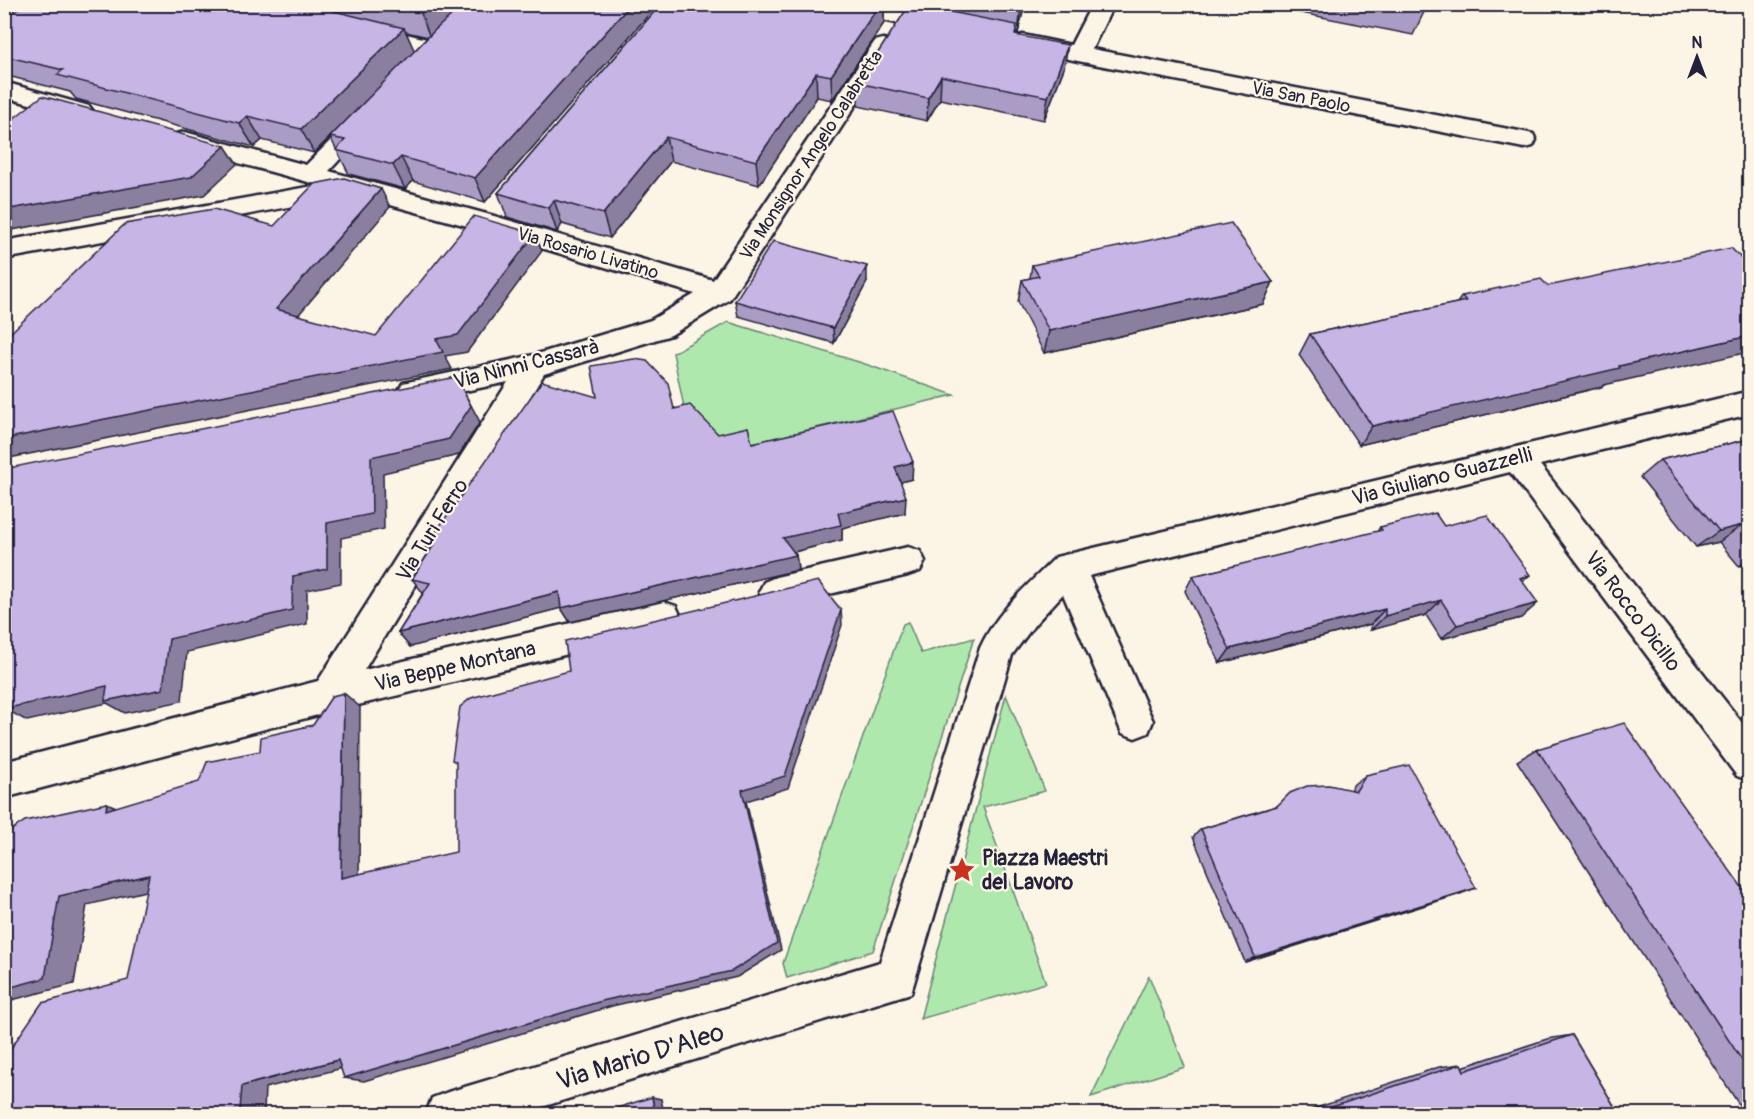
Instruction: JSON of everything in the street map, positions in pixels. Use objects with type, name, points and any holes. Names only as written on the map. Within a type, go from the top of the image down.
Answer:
[{"type":"street","points":[[838,4],[972,32]]},
{"type":"street","points":[[1078,54],[1103,4]]},
{"type":"street","name":"Via Monsignor Angelo Calabretta","points":[[720,292],[902,17]]},
{"type":"street","points":[[344,26],[444,41],[418,65]]},
{"type":"street","name":"Via San Paolo","points":[[1008,39],[1524,140]]},
{"type":"street","points":[[310,175],[385,99]]},
{"type":"street","points":[[8,101],[43,100],[99,116]]},
{"type":"street","name":"Via Rosario Livatino","points":[[165,134],[356,187],[492,214],[720,292]]},
{"type":"street","points":[[4,250],[356,187]]},
{"type":"street","name":"Via Ninni Cassarà","points":[[385,396],[534,366],[660,328],[720,292]]},
{"type":"street","name":"Via Turi Ferro","points":[[329,695],[534,366]]},
{"type":"street","name":"Via Giuliano Guazzelli","points":[[1068,567],[1749,402]]},
{"type":"street","name":"Via Rocco Dicillo","points":[[1517,459],[1749,763]]},
{"type":"street","points":[[746,598],[908,561]]},
{"type":"street","points":[[1068,567],[1135,721]]},
{"type":"street","name":"Via Mario D'Aleo","points":[[448,1114],[896,978],[997,648],[1023,613],[1068,567]]},
{"type":"street","name":"Via Beppe Montana","points":[[4,780],[329,695],[699,609]]},
{"type":"green space","points":[[728,322],[862,363],[954,395],[694,457],[673,353]]},
{"type":"green space","points":[[908,622],[921,653],[974,638],[873,951],[787,978],[783,963],[903,624]]},
{"type":"green space","points":[[1006,695],[1045,791],[983,807],[1046,983],[920,1019]]},
{"type":"green space","points":[[1149,976],[1185,1067],[1091,1097]]},
{"type":"building","points":[[27,4],[305,4],[404,28],[301,129],[247,116],[239,123],[57,75],[63,70],[4,56],[4,15]]},
{"type":"building","points":[[383,4],[431,4],[421,13]]},
{"type":"building","points":[[464,4],[631,4],[475,178],[401,157],[393,165],[336,150],[345,140],[330,137],[435,30]]},
{"type":"building","points":[[661,4],[880,4],[831,76],[816,73],[756,161],[666,137],[603,214],[554,200],[549,208],[498,193]]},
{"type":"building","points":[[910,4],[1017,25],[1015,35],[1068,45],[1048,97],[941,76],[928,98],[858,83]]},
{"type":"building","points":[[1003,4],[1022,4],[1021,8]]},
{"type":"building","points":[[1383,4],[1426,4],[1424,12]]},
{"type":"building","points":[[42,96],[225,146],[191,177],[4,210],[4,126]]},
{"type":"building","points":[[344,178],[381,189],[276,309],[376,336],[474,216],[535,234],[458,335],[436,339],[443,352],[4,439],[4,339],[125,224],[214,209],[274,226],[314,184]]},
{"type":"building","points":[[1231,223],[1273,282],[1049,331],[1022,280],[1039,276],[1032,265]]},
{"type":"building","points":[[773,241],[867,266],[833,328],[735,301]]},
{"type":"building","points":[[1731,248],[1749,266],[1749,336],[1372,426],[1310,334],[1466,301],[1462,296],[1541,279],[1548,286]]},
{"type":"building","points":[[634,359],[647,361],[668,383],[674,409],[690,405],[718,434],[748,427],[752,443],[893,411],[913,462],[895,467],[906,497],[838,513],[841,525],[783,538],[796,555],[561,608],[559,592],[398,633],[430,583],[412,579],[434,545],[425,547],[542,381],[597,397],[591,366]]},
{"type":"building","points":[[456,377],[471,406],[449,439],[371,457],[372,514],[327,523],[327,569],[293,576],[292,610],[169,639],[163,689],[105,701],[107,686],[4,709],[7,694],[4,695],[4,469]]},
{"type":"building","points":[[1749,439],[1749,534],[1742,525],[1719,531],[1660,460]]},
{"type":"building","points":[[1435,513],[1444,526],[1487,515],[1530,575],[1520,578],[1538,603],[1457,625],[1441,600],[1385,616],[1385,609],[1230,649],[1193,576],[1382,530],[1380,527]]},
{"type":"building","points":[[818,581],[841,610],[785,776],[742,790],[777,943],[732,971],[602,1001],[344,1078],[338,1060],[242,1086],[240,1110],[226,1114],[4,1114],[4,1058],[42,1003],[128,980],[149,875],[59,896],[45,978],[4,989],[4,835],[25,821],[107,803],[106,810],[199,782],[207,762],[260,751],[261,737],[313,725],[332,696],[344,693],[341,878],[456,852],[456,762],[452,760],[460,707],[471,698],[569,671],[565,641]]},
{"type":"building","points":[[1624,723],[1749,897],[1749,1071],[1537,749]]},
{"type":"building","points":[[1409,765],[1476,888],[1255,957],[1201,829],[1277,806],[1290,793],[1307,786],[1329,785],[1356,791],[1366,775]]},
{"type":"building","points":[[1572,1035],[1619,1114],[1311,1114],[1461,1064],[1464,1071]]},
{"type":"building","points":[[652,1097],[655,1114],[598,1114]]},
{"type":"place","name":"Piazza Maestri del Lavoro","points":[[962,870]]}]
